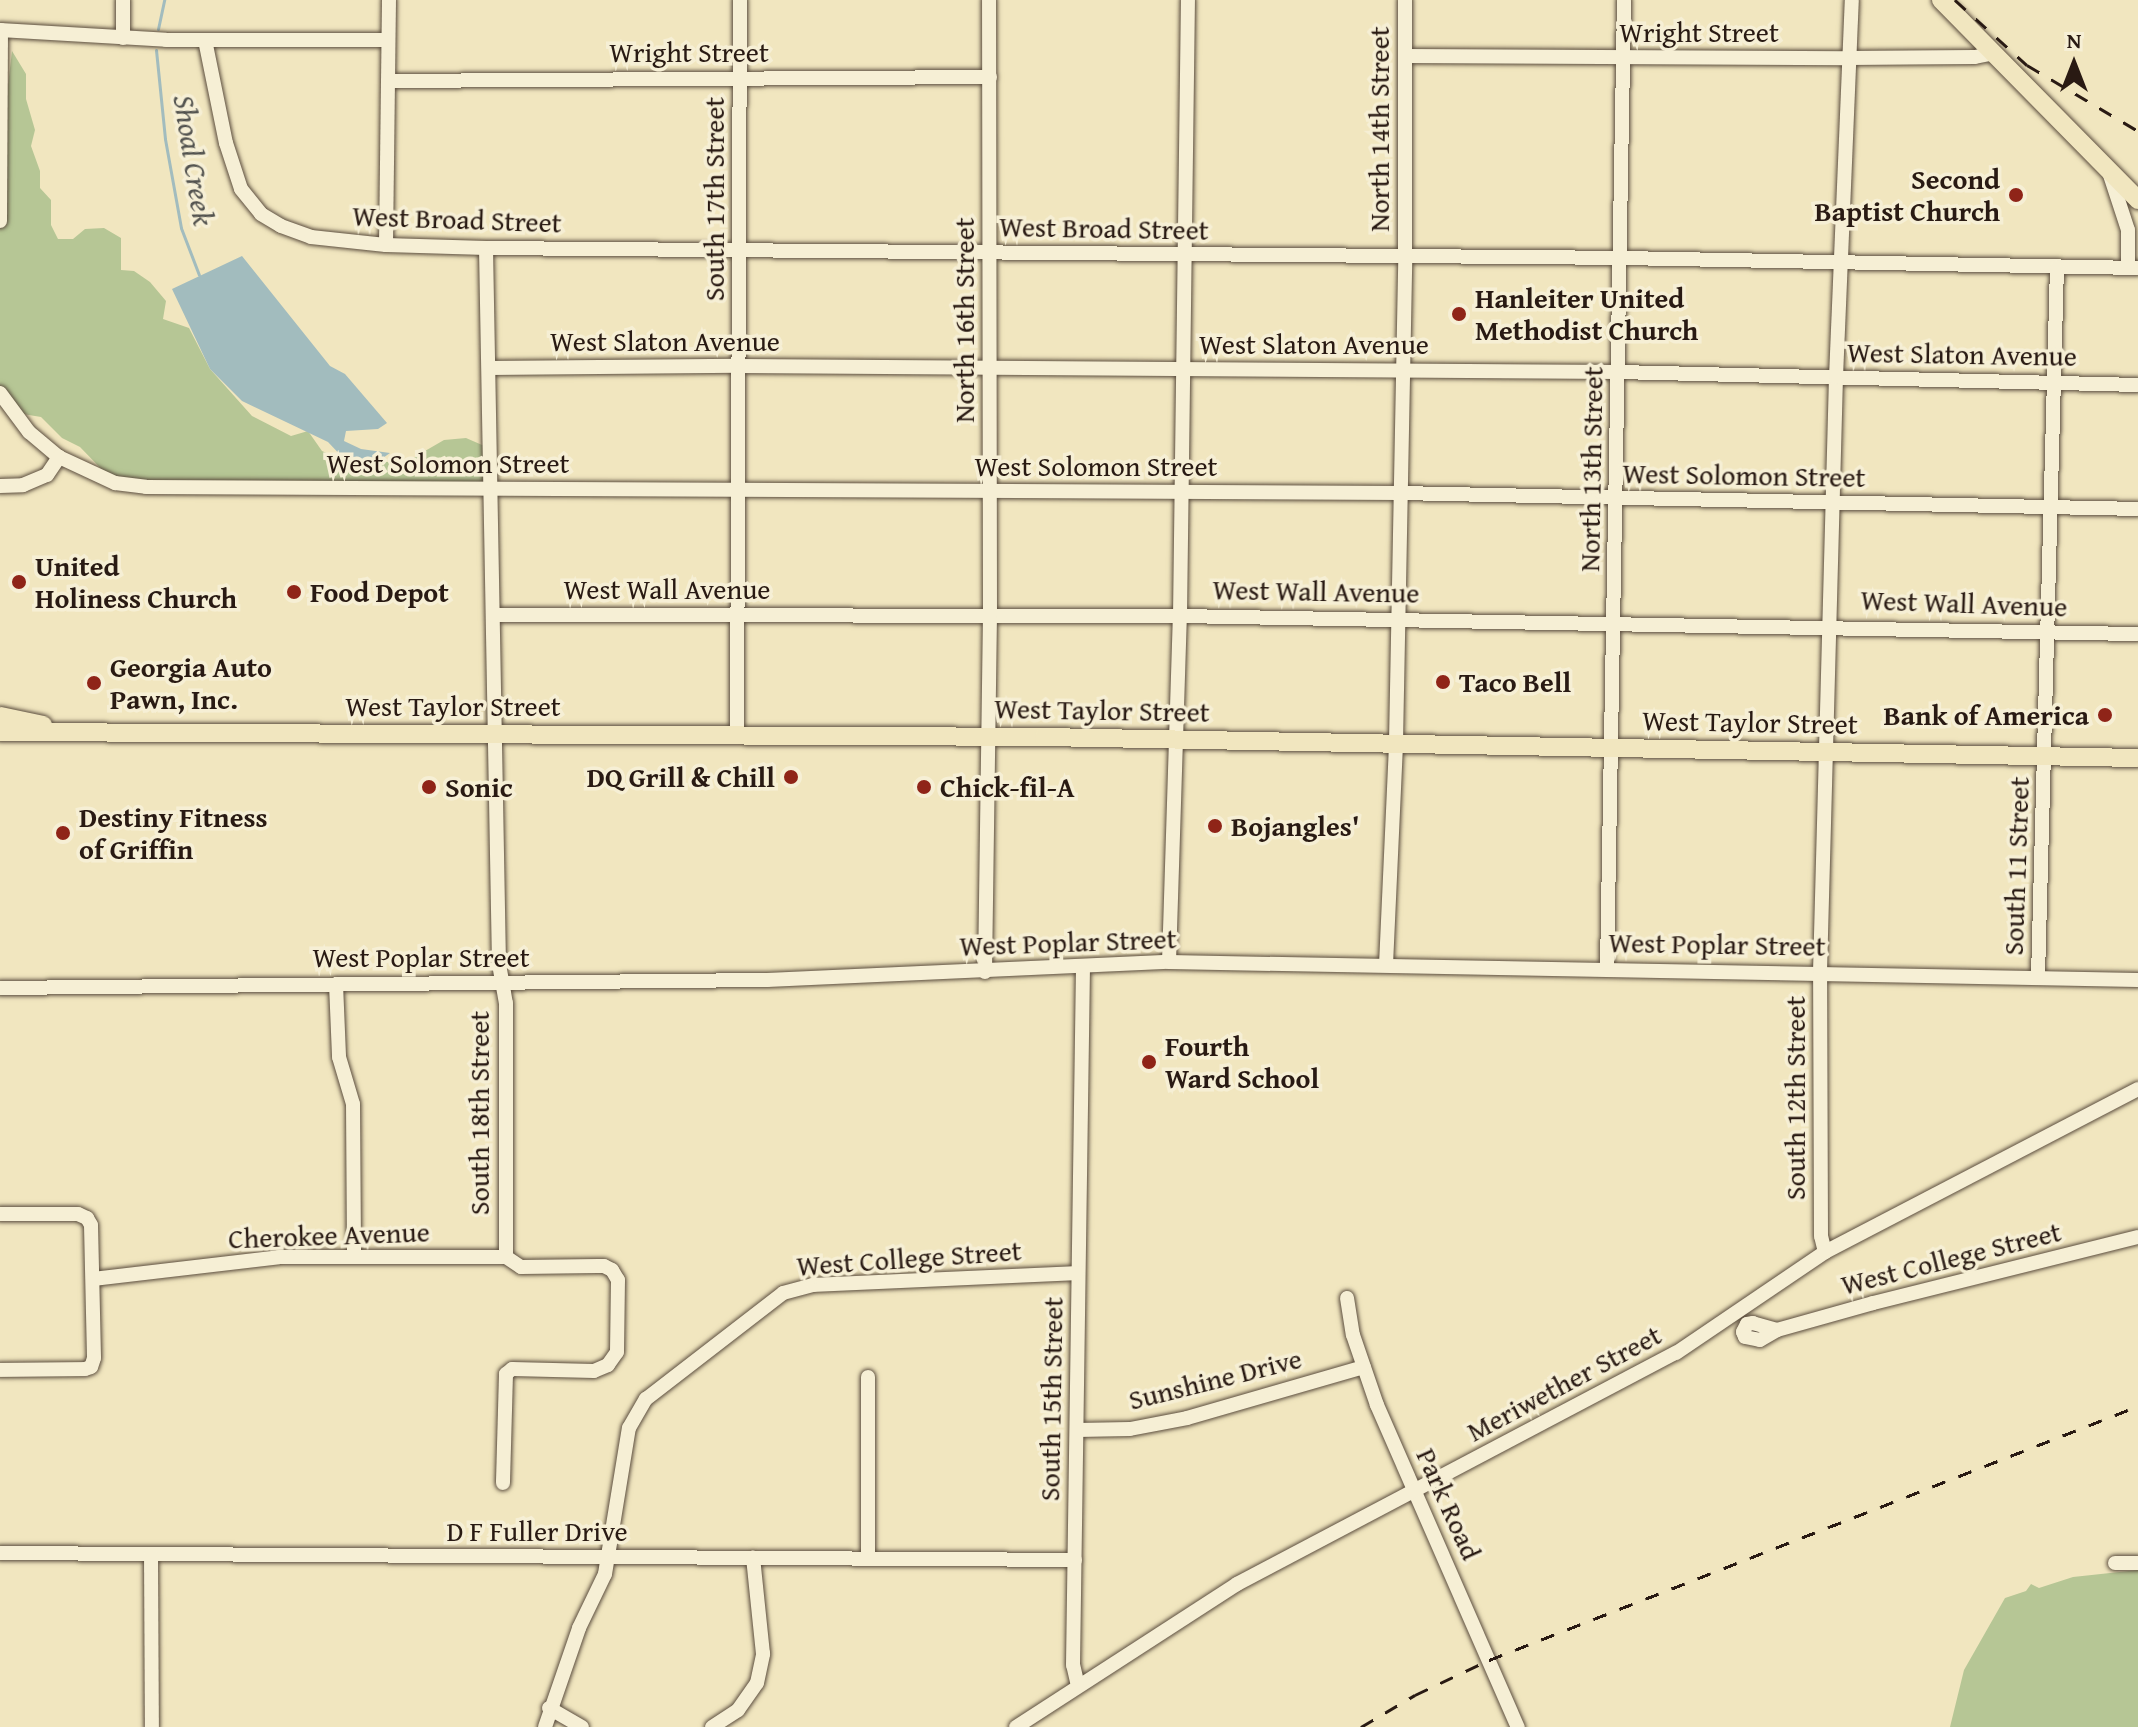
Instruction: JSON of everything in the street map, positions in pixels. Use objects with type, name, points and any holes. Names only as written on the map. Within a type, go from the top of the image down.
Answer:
[{"type":"main road","points":[[1941,0],[2138,200]]},
{"type":"main road","points":[[0,716],[64,733]]},
{"type":"main road","points":[[0,732],[64,733]]},
{"type":"main road","name":"West Taylor Street","points":[[64,733],[1176,738],[2138,758]]},
{"type":"street","points":[[123,0],[123,38]]},
{"type":"street","points":[[386,245],[389,0]]},
{"type":"street","name":"South 17th Street","points":[[737,735],[740,0]]},
{"type":"street","name":"North 16th Street","points":[[985,972],[990,736],[989,0]]},
{"type":"street","points":[[1169,962],[1180,616],[1188,0]]},
{"type":"street","name":"North 14th Street","points":[[1386,965],[1396,742],[1405,257],[1405,0]]},
{"type":"street","name":"North 13th Street","points":[[1607,968],[1622,258],[1624,0]]},
{"type":"street","name":"South 12th Street","points":[[1825,1252],[1821,1236],[1820,972],[1836,377],[1852,0]]},
{"type":"street","points":[[0,221],[0,30],[123,38],[388,40]]},
{"type":"street","name":"West Broad Street","points":[[205,40],[226,143],[241,189],[261,214],[281,226],[311,237],[386,245],[486,248],[1622,258],[2133,268]]},
{"type":"street","name":"Wright Street","points":[[1405,56],[1849,58],[1975,57],[1994,53]]},
{"type":"street","name":"Wright Street","points":[[388,81],[990,77]]},
{"type":"street","points":[[2107,167],[2128,230],[2133,268]]},
{"type":"street","points":[[2128,230],[2138,207]]},
{"type":"street","name":"South 18th Street","points":[[486,248],[499,964],[506,1003],[506,1257]]},
{"type":"street","name":"South 11 Street","points":[[2038,977],[2057,267]]},
{"type":"street","name":"West Slaton Avenue","points":[[489,368],[739,366],[1618,372],[2138,385]]},
{"type":"street","name":"West Solomon Street","points":[[0,393],[29,432],[59,457],[115,483],[146,487],[1400,493],[2138,509]]},
{"type":"street","points":[[0,486],[23,485],[47,475],[59,457]]},
{"type":"street","name":"West Wall Avenue","points":[[493,615],[1398,618],[2138,634]]},
{"type":"street","name":"West Poplar Street","points":[[0,988],[767,980],[1083,969],[1169,962],[2138,980]]},
{"type":"street","name":"South 15th Street","points":[[1078,1686],[1073,1665],[1083,969]]},
{"type":"street","points":[[336,984],[339,1057],[353,1104],[354,1257]]},
{"type":"street","name":"Meriwether Street","points":[[1016,1727],[1237,1584],[1676,1353],[1825,1252],[2138,1089]]},
{"type":"street","points":[[0,1214],[78,1214],[87,1218],[91,1225],[93,1279],[91,1367],[0,1370]]},
{"type":"street","name":"West College Street","points":[[1777,1330],[2138,1237]]},
{"type":"street","name":"Cherokee Avenue","points":[[93,1279],[279,1257],[506,1257],[521,1267],[604,1266],[612,1270],[618,1280],[617,1352],[608,1365],[594,1371],[512,1369],[506,1374],[503,1483]]},
{"type":"street","name":"West College Street","points":[[545,1727],[549,1708],[609,1557],[629,1428],[646,1399],[783,1293],[813,1285],[1078,1273]]},
{"type":"street","name":"Park Road","points":[[1347,1298],[1353,1335],[1364,1367],[1518,1727]]},
{"type":"street","name":"Sunshine Drive","points":[[1077,1430],[1130,1429],[1187,1418],[1364,1367]]},
{"type":"street","points":[[868,1377],[868,1558]]},
{"type":"street","name":"D F Fuller Drive","points":[[0,1553],[1075,1560]]},
{"type":"street","points":[[151,1554],[152,1727]]},
{"type":"street","points":[[712,1727],[738,1710],[757,1683],[763,1654],[753,1558]]},
{"type":"street","points":[[2115,1563],[2138,1563]]},
{"type":"street","points":[[549,1708],[582,1727]]},
{"type":"green space","points":[[12,51],[26,74],[26,99],[35,130],[31,146],[40,171],[40,188],[51,200],[51,225],[58,239],[73,239],[85,229],[104,228],[121,238],[121,270],[134,271],[150,282],[166,301],[163,319],[189,328],[210,369],[252,416],[291,436],[308,431],[322,451],[347,462],[406,462],[444,440],[466,438],[489,448],[490,489],[115,483],[80,447],[62,438],[41,417],[11,412],[0,397],[0,154]]},
{"type":"green space","points":[[2138,1570],[2138,1727],[1950,1727],[1964,1670],[2005,1598],[2026,1591],[2031,1584],[2039,1588],[2073,1577]]},
{"type":"water","points":[[242,256],[330,366],[345,374],[387,423],[378,429],[346,431],[344,441],[361,449],[390,453],[380,460],[347,462],[328,442],[242,401],[210,369],[172,289]]},
{"type":"waterway","name":"Shoal Creek","points":[[158,29],[164,0]]},
{"type":"waterway","name":"Shoal Creek","points":[[156,50],[165,139],[181,228],[199,275]]},
{"type":"railway","points":[[1955,0],[2027,65],[2138,131]]},
{"type":"railway","points":[[1361,1727],[1415,1695],[1489,1660],[2138,1406]]},
{"type":"place","name":"Second Baptist Church","points":[[2016,195]]},
{"type":"place","name":"Hanleiter United Methodist Church","points":[[1459,314]]},
{"type":"place","name":"United Holiness Church","points":[[19,582]]},
{"type":"place","name":"Food Depot","points":[[294,592]]},
{"type":"place","name":"Taco Bell","points":[[1443,682]]},
{"type":"place","name":"Georgia Auto Pawn, Inc.","points":[[94,683]]},
{"type":"place","name":"Bank of America","points":[[2105,715]]},
{"type":"place","name":"DQ Grill & Chill","points":[[791,777]]},
{"type":"place","name":"Sonic","points":[[429,787]]},
{"type":"place","name":"Chick-fil-A","points":[[924,787]]},
{"type":"place","name":"Bojangles'","points":[[1215,826]]},
{"type":"place","name":"Destiny Fitness of Griffin","points":[[63,833]]},
{"type":"place","name":"Fourth Ward School","points":[[1149,1062]]}]
